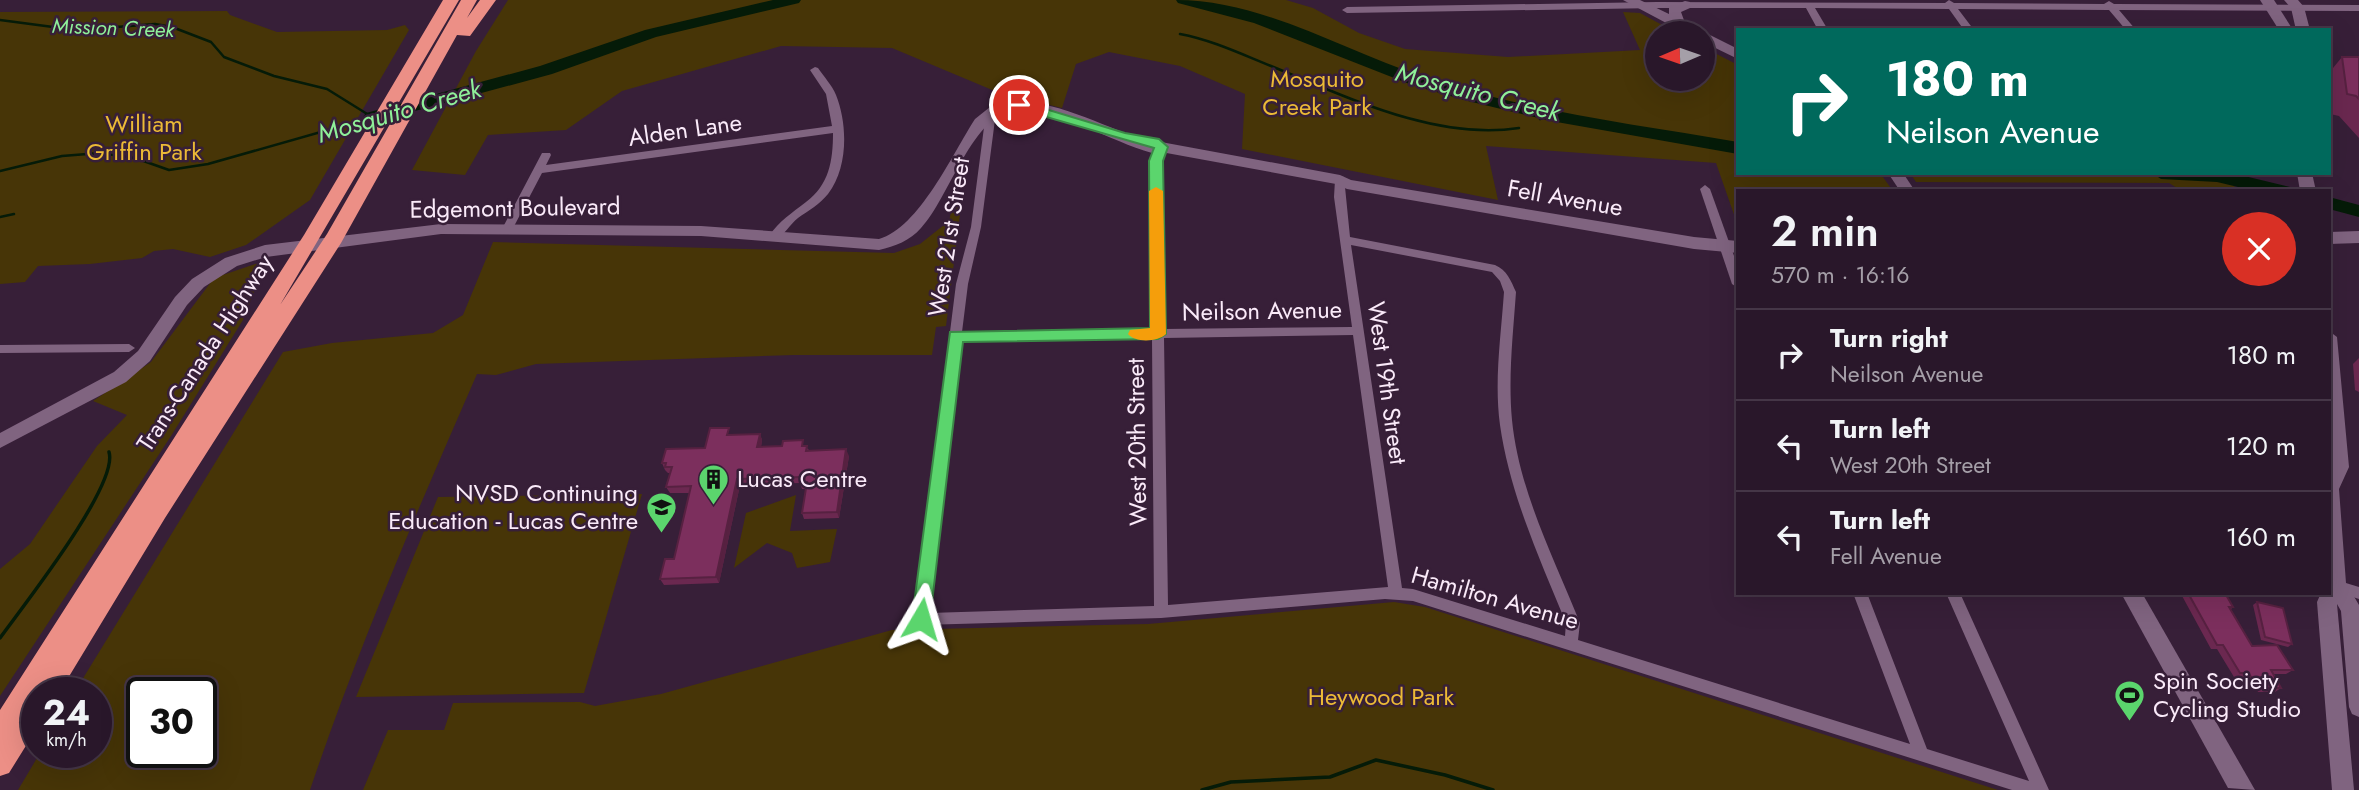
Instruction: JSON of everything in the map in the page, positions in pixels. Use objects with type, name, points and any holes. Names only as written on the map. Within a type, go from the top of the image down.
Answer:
[{"type":"highway","points":[[423,39],[435,0]]},
{"type":"highway","points":[[423,39],[451,0]]},
{"type":"highway","points":[[458,31],[469,0]]},
{"type":"highway","points":[[458,31],[488,0]]},
{"type":"highway","name":"Trans-Canada Highway","points":[[55,677],[157,511],[298,296],[458,31]]},
{"type":"highway","name":"Trans-Canada Highway","points":[[0,732],[345,184],[389,108],[423,39]]},
{"type":"highway","points":[[0,764],[21,731]]},
{"type":"street","points":[[2285,26],[2296,2]]},
{"type":"street","points":[[2296,2],[2303,28]]},
{"type":"street","points":[[1347,10],[1635,3],[1791,3],[1808,6],[2296,2],[2359,8]]},
{"type":"street","points":[[1635,3],[1671,21]]},
{"type":"street","points":[[1949,3],[1968,28]]},
{"type":"street","points":[[2108,3],[2129,28]]},
{"type":"street","points":[[2270,3],[2285,26]]},
{"type":"street","points":[[1678,21],[1674,10],[1685,5]]},
{"type":"street","points":[[1808,6],[1822,28]]},
{"type":"street","points":[[1715,43],[1736,54]]},
{"type":"street","points":[[775,236],[783,224],[825,191],[837,160],[837,129],[832,96],[815,70]]},
{"type":"street","name":"Fell Avenue","points":[[991,112],[1009,106],[1028,106],[1124,137],[1137,144],[1340,180],[1347,184],[1384,188],[1657,237],[1731,246]]},
{"type":"street","name":"Edgemont Boulevard","points":[[0,441],[107,385],[133,368],[189,291],[212,272],[253,254],[423,230],[701,231],[872,246],[896,241],[918,222],[979,122],[991,112]]},
{"type":"street","name":"West 21st Street","points":[[921,619],[962,284],[976,227],[991,112]]},
{"type":"street","name":"Alden Lane","points":[[538,170],[837,129]]},
{"type":"street","name":"West 20th Street","points":[[1161,147],[1156,161],[1161,612]]},
{"type":"street","points":[[507,229],[546,155]]},
{"type":"street","name":"West 19th Street","points":[[1340,180],[1339,197],[1396,592]]},
{"type":"street","points":[[1705,189],[1731,246],[1736,273]]},
{"type":"street","points":[[2331,238],[2359,237]]},
{"type":"street","points":[[1346,240],[1495,269],[1506,279],[1510,292],[1504,395],[1510,440],[1528,509],[1573,623],[1571,643]]},
{"type":"street","name":"Neilson Avenue","points":[[956,336],[1359,331]]},
{"type":"street","points":[[0,349],[129,348]]},
{"type":"street","points":[[2331,361],[2340,467],[2331,490]]},
{"type":"street","points":[[2331,508],[2336,585],[2351,609],[2359,707]]},
{"type":"street","points":[[2336,585],[2359,593]]},
{"type":"street","points":[[2331,594],[2336,585]]},
{"type":"street","name":"Hamilton Avenue","points":[[921,619],[1161,612],[1396,592],[1463,609],[1614,659],[2035,790]]},
{"type":"street","points":[[1861,595],[1921,754]]},
{"type":"street","points":[[1954,595],[2041,790]]},
{"type":"street","points":[[2132,595],[2240,787]]},
{"type":"street","points":[[2331,595],[2327,602],[2343,790]]},
{"type":"green space","name":"Mosquito Creek Park","points":[[508,0],[1286,0],[1313,8],[1359,33],[1405,49],[1508,57],[1640,50],[1623,12],[1640,13],[1655,21],[1645,21],[1645,91],[1715,91],[1715,53],[1736,64],[1736,175],[1881,175],[1892,189],[1736,189],[1736,220],[1716,163],[1486,146],[1498,200],[1242,149],[1245,94],[1180,66],[1109,52],[1076,64],[1062,108],[997,92],[892,48],[781,46],[622,91],[566,130],[488,135],[465,175],[412,170],[476,51]]},
{"type":"green space","name":"William Griffin Park","points":[[227,11],[230,15],[277,32],[387,30],[405,25],[409,30],[310,200],[246,245],[210,257],[173,249],[154,251],[142,258],[38,266],[25,282],[0,284],[0,12]]},
{"type":"green space","points":[[1911,175],[2220,175],[2238,189],[2177,188],[2169,183],[1916,182]]},
{"type":"green space","points":[[963,190],[946,326],[936,327],[932,355],[794,355],[536,364],[496,375],[477,374],[368,632],[310,790],[18,790],[31,768],[112,768],[112,677],[84,677],[283,352],[332,343],[433,333],[463,315],[493,242],[894,253],[920,244],[949,221],[953,204]]},
{"type":"green space","points":[[267,260],[243,320],[171,436],[0,696],[0,569],[30,544],[97,446],[127,415],[93,401],[151,362],[214,278]]},
{"type":"green space","points":[[642,494],[584,693],[356,697],[438,497]]},
{"type":"green space","points":[[796,495],[790,531],[837,529],[830,562],[797,568],[792,553],[767,543],[734,568],[746,513]]},
{"type":"green space","name":"Heywood Park","points":[[1394,602],[1425,607],[1998,790],[363,790],[388,730],[444,730],[453,703],[580,702],[595,706],[661,694],[892,630],[1148,624]]},
{"type":"building","points":[[2342,57],[2359,57],[2359,99],[2347,94]]},
{"type":"building","name":"Lucas Centre","points":[[710,428],[729,428],[727,435],[760,434],[757,447],[782,446],[783,441],[803,440],[802,446],[807,446],[806,451],[846,449],[837,512],[802,513],[807,482],[800,482],[801,477],[737,479],[716,577],[660,579],[665,559],[674,559],[691,486],[666,487],[672,467],[665,467],[666,463],[662,463],[666,449],[705,448]]},
{"type":"building","points":[[2189,595],[2226,595],[2233,607],[2229,607],[2252,646],[2277,645],[2293,670],[2271,670],[2281,688],[2264,688],[2258,678],[2252,678],[2248,673],[2240,673],[2223,645],[2217,645]]},
{"type":"building","points":[[2257,602],[2283,608],[2292,644],[2265,637]]},
{"type":"waterway","name":"Mosquito Creek","points":[[372,117],[546,70],[651,33],[793,0]]},
{"type":"waterway","name":"Mosquito Creek","points":[[1184,0],[1260,20],[1418,81],[1474,97],[1551,115],[1736,148]]},
{"type":"waterway","name":"Mission Creek","points":[[0,20],[53,27],[104,28],[155,24],[172,27],[211,42],[224,57],[274,76],[327,89],[372,117]]},
{"type":"waterway","points":[[1180,34],[1226,48],[1392,114],[1456,128],[1519,128]]},
{"type":"waterway","name":"Mosquito Creek","points":[[1540,119],[1551,115]]},
{"type":"waterway","name":"Mosquito Creek","points":[[0,171],[62,156],[100,153],[135,158],[169,170],[208,164],[370,118]]},
{"type":"waterway","name":"Mosquito Creek","points":[[2198,175],[2217,176],[2275,189]]},
{"type":"waterway","name":"Mosquito Creek","points":[[2331,204],[2359,211]]},
{"type":"waterway","points":[[0,217],[14,214]]},
{"type":"waterway","points":[[0,638],[85,517],[108,468],[109,452]]},
{"type":"waterway","points":[[1202,790],[1231,782],[1330,777],[1376,760],[1445,775],[1493,790]]},
{"type":"slow traffic","points":[[1135,334],[1158,334],[1156,191]]},
{"type":"place","name":"Lucas Centre","points":[[714,506]]},
{"type":"place","name":"NVSD Continuing Education - Lucas Centre","points":[[661,534]]},
{"type":"place","name":"Spin Society Cycling Studio","points":[[2130,722]]},
{"type":"route","points":[[921,619],[956,336],[1158,334],[1156,161],[1161,147],[1154,142],[1124,137],[1019,105]]}]
